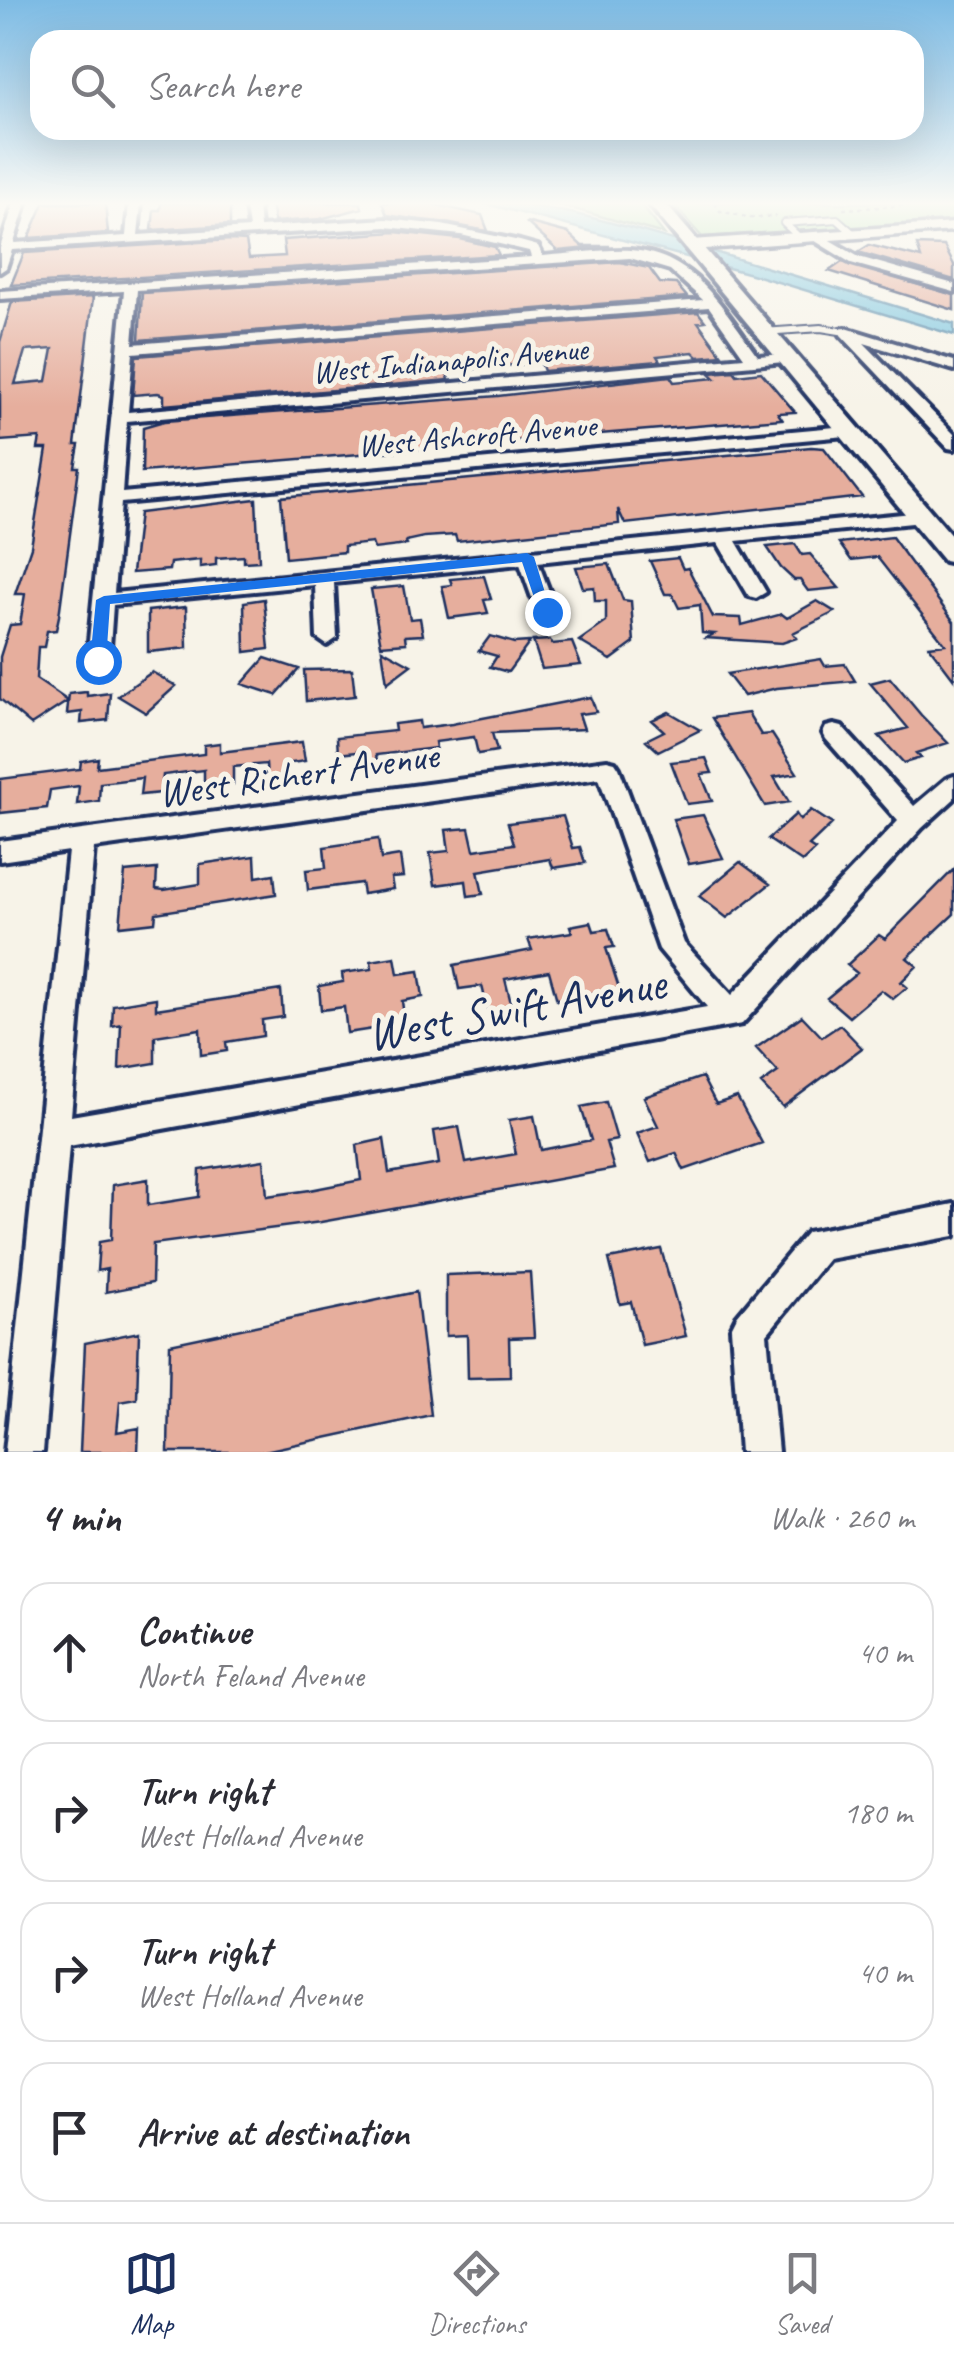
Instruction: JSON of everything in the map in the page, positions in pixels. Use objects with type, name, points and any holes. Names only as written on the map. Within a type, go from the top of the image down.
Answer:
[{"type":"main road","points":[[712,271],[954,556]]},
{"type":"street","points":[[0,295],[376,271]]},
{"type":"street","points":[[686,271],[754,361]]},
{"type":"street","points":[[893,271],[954,288]]},
{"type":"street","points":[[98,661],[131,287]]},
{"type":"street","points":[[126,349],[712,303]]},
{"type":"street","points":[[846,332],[954,366]]},
{"type":"street","points":[[846,332],[954,444]]},
{"type":"street","name":"West Indianapolis Avenue","points":[[120,416],[784,358]]},
{"type":"street","name":"West Ashcroft Avenue","points":[[112,499],[846,431]]},
{"type":"street","points":[[104,600],[922,517]]},
{"type":"street","points":[[724,537],[756,592]]},
{"type":"street","points":[[527,557],[547,612]]},
{"type":"street","points":[[324,578],[328,638]]},
{"type":"street","points":[[834,733],[913,822]]},
{"type":"street","name":"West Richert Avenue","points":[[0,851],[607,768],[672,949],[732,1015]]},
{"type":"street","points":[[732,1015],[913,822],[954,784]]},
{"type":"street","points":[[24,1452],[82,840]]},
{"type":"street","name":"West Swift Avenue","points":[[54,1134],[732,1015]]},
{"type":"street","points":[[760,1452],[748,1328],[819,1244],[954,1220]]},
{"type":"lane","points":[[763,332],[821,328],[846,332]]},
{"type":"water","points":[[739,271],[776,271],[954,324],[954,335]]},
{"type":"building","points":[[17,271],[243,271],[11,285]]},
{"type":"building","points":[[485,271],[651,271],[660,283],[676,284],[687,297],[139,340],[142,293]]},
{"type":"building","points":[[829,271],[872,271],[954,295],[954,310]]},
{"type":"building","points":[[922,271],[954,271],[954,280]]},
{"type":"building","points":[[93,297],[75,445],[79,445],[75,467],[79,467],[59,616],[56,630],[47,631],[44,647],[38,647],[36,679],[68,701],[31,725],[0,699],[0,657],[10,625],[20,624],[25,594],[15,594],[31,547],[47,449],[38,449],[40,438],[0,441],[0,342],[12,302]],"holes":[[[53,349],[47,381],[15,384],[25,351]]]},
{"type":"building","points":[[698,312],[705,321],[698,322],[722,355],[698,357],[693,352],[657,356],[660,361],[544,371],[541,363],[501,366],[447,372],[449,380],[164,405],[164,395],[158,393],[133,395],[136,356]]},
{"type":"building","points":[[734,371],[737,375],[761,372],[795,412],[778,413],[782,419],[142,472],[143,427],[164,421],[498,396],[670,376],[674,382],[715,378],[710,373]]},
{"type":"building","points":[[824,448],[862,497],[625,524],[618,509],[619,524],[457,541],[455,535],[424,537],[406,541],[407,545],[374,549],[372,543],[344,546],[344,552],[286,558],[281,497]]},
{"type":"building","points":[[256,499],[259,561],[244,562],[244,556],[216,558],[216,565],[200,567],[200,560],[170,563],[169,570],[132,573],[139,513]]},
{"type":"building","points":[[892,537],[954,622],[954,679],[929,646],[945,644],[877,557],[851,560],[839,543]]},
{"type":"building","points":[[795,544],[802,555],[810,554],[839,588],[808,591],[800,580],[794,580],[781,568],[767,547]]},
{"type":"building","points":[[678,558],[683,569],[688,568],[713,617],[741,618],[742,625],[782,614],[787,618],[817,601],[835,612],[793,633],[797,638],[782,643],[706,638],[714,634],[702,633],[700,605],[679,608],[672,594],[665,594],[650,561]]},
{"type":"building","points":[[609,564],[623,600],[631,601],[634,643],[611,660],[579,641],[606,622],[606,601],[595,601],[594,587],[583,588],[576,567]]},
{"type":"building","points":[[484,576],[491,599],[484,600],[488,613],[449,618],[442,586],[452,585],[450,579]]},
{"type":"building","points":[[404,586],[410,619],[420,618],[423,635],[405,636],[406,643],[381,645],[371,589]]},
{"type":"building","points":[[264,599],[269,649],[245,652],[244,602]]},
{"type":"building","points":[[186,607],[187,648],[148,652],[148,611]]},
{"type":"building","points":[[490,636],[514,643],[530,642],[508,672],[490,667],[497,656],[479,651]]},
{"type":"building","points":[[550,640],[552,644],[572,642],[581,665],[542,669],[533,641]]},
{"type":"building","points":[[382,649],[411,665],[387,683]]},
{"type":"building","points":[[265,658],[299,669],[276,695],[242,684]]},
{"type":"building","points":[[821,659],[825,666],[845,664],[855,681],[777,688],[744,696],[727,674]]},
{"type":"building","points":[[352,669],[355,696],[306,701],[304,670]]},
{"type":"building","points":[[152,672],[176,686],[146,713],[118,696]]},
{"type":"building","points":[[890,678],[948,743],[916,753],[921,758],[904,763],[879,736],[908,728],[870,683]]},
{"type":"building","points":[[87,692],[87,696],[110,693],[108,720],[81,723],[82,712],[67,714],[69,694]]},
{"type":"building","points":[[591,697],[596,712],[579,714],[584,729],[492,733],[497,751],[478,754],[474,737],[435,742],[436,748],[376,755],[378,767],[358,769],[357,752],[338,754],[337,737],[395,731],[394,724],[419,721],[420,728],[452,724]]},
{"type":"building","points":[[669,712],[700,730],[658,751],[646,740],[664,731],[652,720]]},
{"type":"building","points":[[748,713],[761,735],[772,734],[797,773],[774,777],[789,802],[765,806],[712,718]]},
{"type":"building","points":[[302,742],[305,761],[285,764],[286,775],[267,777],[266,764],[233,767],[233,784],[204,787],[204,770],[163,775],[161,793],[140,795],[142,778],[100,783],[99,801],[77,804],[79,786],[50,790],[47,808],[0,813],[0,779],[80,769],[81,761],[98,758],[97,767],[204,754],[204,745],[220,743],[220,752]]},
{"type":"building","points":[[706,758],[712,773],[701,774],[712,801],[687,804],[671,762]]},
{"type":"building","points":[[811,810],[832,824],[809,846],[815,850],[802,862],[768,839],[796,814],[800,820]]},
{"type":"building","points":[[703,815],[723,858],[689,864],[673,819]]},
{"type":"building","points":[[563,816],[573,848],[580,847],[585,863],[553,868],[550,859],[478,871],[483,894],[468,896],[466,881],[435,885],[430,853],[449,851],[446,830],[469,828],[474,850],[514,844],[508,823]]},
{"type":"building","points":[[378,839],[381,859],[400,856],[403,877],[391,878],[393,889],[363,894],[361,883],[308,890],[306,870],[326,868],[324,847]]},
{"type":"building","points":[[255,856],[256,877],[274,874],[276,894],[156,913],[155,922],[120,926],[125,872],[157,869],[156,889],[164,890],[200,884],[200,864]]},
{"type":"building","points":[[740,862],[770,884],[727,918],[699,896]]},
{"type":"building","points":[[954,869],[954,914],[907,958],[917,966],[901,982],[907,987],[893,999],[881,990],[849,1017],[827,998],[857,973],[847,965],[879,935],[885,939]]},
{"type":"building","points":[[591,922],[594,931],[608,929],[614,947],[606,948],[619,988],[557,1000],[549,971],[505,979],[512,1007],[488,1011],[482,986],[459,989],[454,965],[532,950],[528,939],[572,932],[570,926]]},
{"type":"building","points":[[395,957],[398,974],[419,971],[423,997],[402,1001],[405,1024],[347,1033],[344,1007],[321,1010],[319,986],[343,982],[342,973],[372,969],[371,961]]},
{"type":"building","points":[[281,990],[283,1017],[262,1020],[263,1036],[226,1042],[227,1051],[201,1055],[200,1029],[155,1036],[155,1063],[119,1069],[121,1024],[112,1026],[113,1005],[156,998],[156,1009]]},
{"type":"building","points":[[802,1016],[822,1037],[840,1025],[862,1048],[783,1107],[761,1084],[778,1072],[756,1048]]},
{"type":"building","points":[[702,1077],[716,1104],[737,1097],[762,1143],[684,1170],[676,1153],[650,1162],[637,1133],[658,1126],[644,1097]]},
{"type":"building","points":[[606,1102],[617,1140],[606,1142],[614,1169],[321,1222],[153,1244],[152,1283],[106,1292],[107,1269],[97,1271],[99,1242],[111,1240],[113,1185],[148,1179],[148,1205],[199,1197],[200,1170],[264,1160],[267,1196],[310,1190],[361,1180],[357,1145],[384,1139],[389,1173],[439,1164],[434,1131],[459,1127],[466,1163],[516,1154],[509,1120],[534,1116],[541,1150],[591,1140],[581,1107]]},
{"type":"building","points":[[661,1249],[686,1336],[642,1345],[631,1302],[620,1304],[609,1259]]},
{"type":"building","points":[[530,1272],[534,1337],[509,1338],[510,1377],[468,1378],[467,1335],[446,1336],[446,1275]]},
{"type":"building","points":[[416,1292],[431,1415],[260,1452],[168,1452],[170,1344]]},
{"type":"building","points":[[139,1332],[137,1399],[120,1402],[117,1432],[139,1428],[138,1452],[80,1452],[85,1343]]},
{"type":"route","points":[[98,661],[104,600],[527,557],[547,612]]}]
